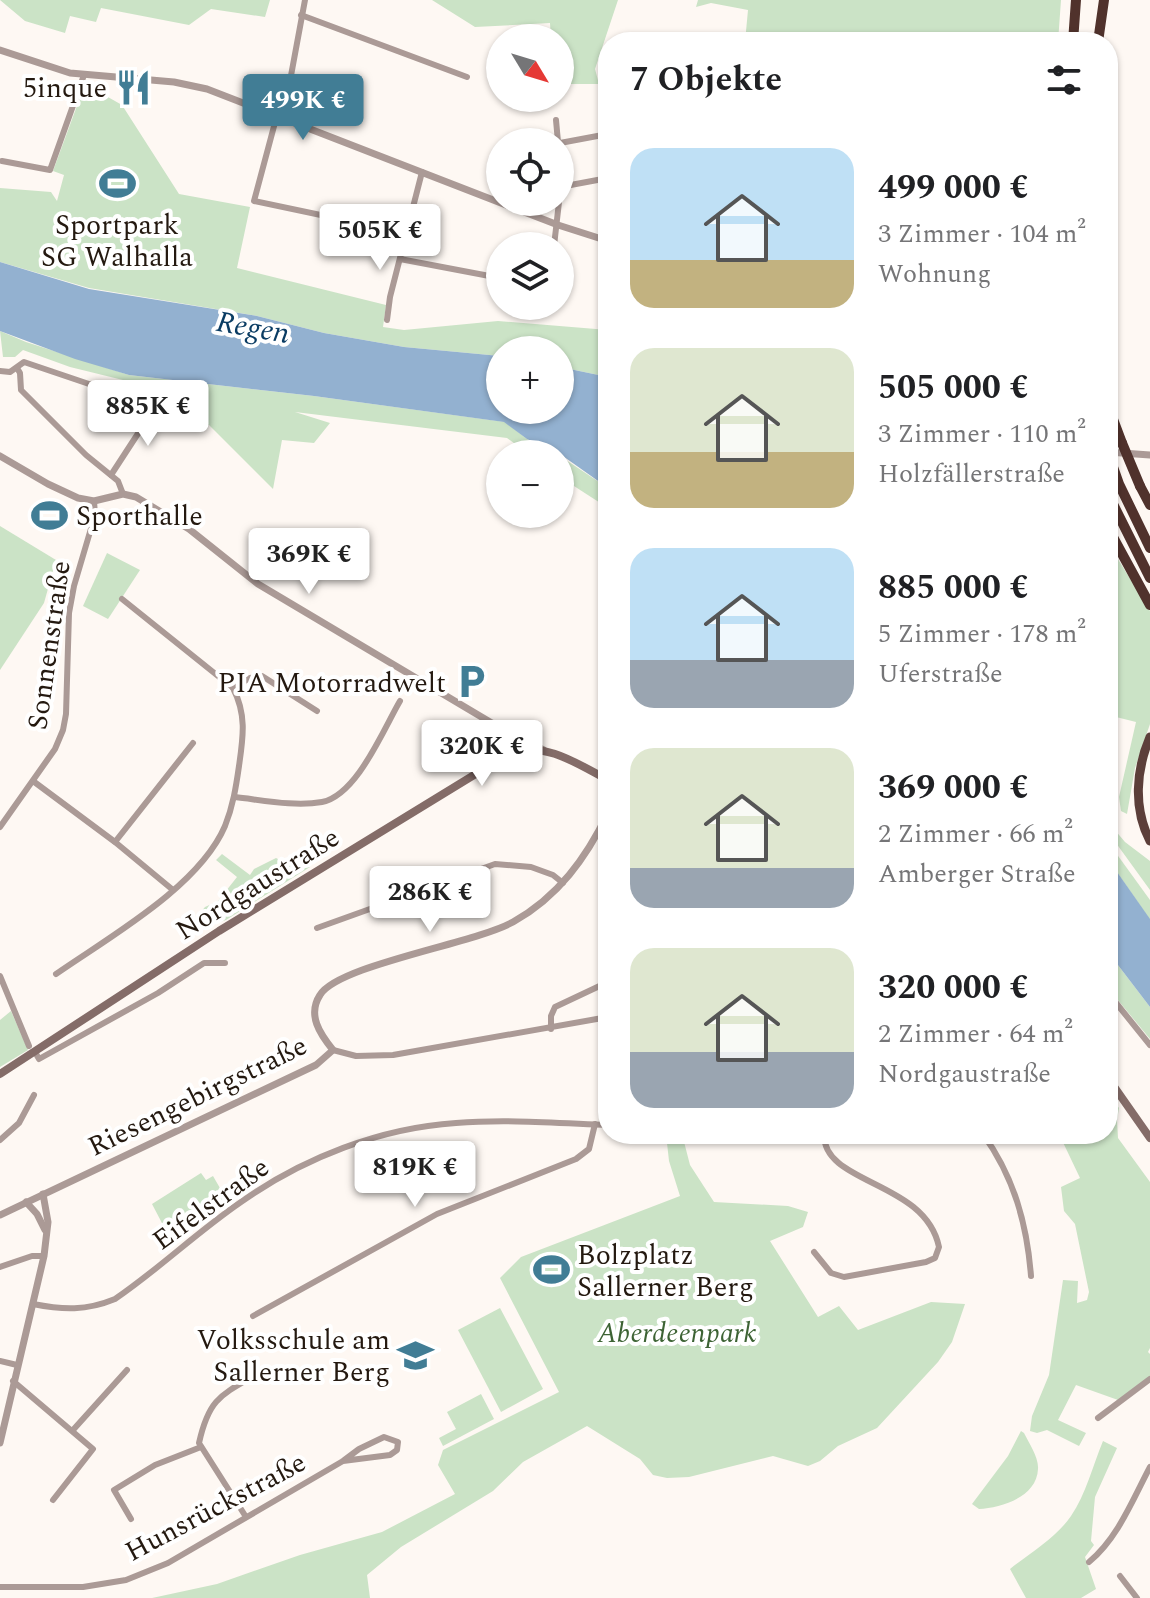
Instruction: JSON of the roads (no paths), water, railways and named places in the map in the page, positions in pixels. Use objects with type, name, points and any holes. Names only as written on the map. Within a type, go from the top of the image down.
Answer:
[{"type":"highway","points":[[1074,32],[1076,0]]},
{"type":"highway","points":[[1099,32],[1104,0]]},
{"type":"highway","points":[[1118,432],[1150,505]]},
{"type":"highway","points":[[1118,481],[1150,548]]},
{"type":"highway","points":[[1118,514],[1150,578]]},
{"type":"highway","points":[[1118,546],[1150,605]]},
{"type":"highway","points":[[1150,737],[1141,763],[1138,795],[1141,821],[1150,841]]},
{"type":"main road","name":"Nordgaustraße","points":[[0,1074],[32,1049],[495,761],[519,750],[544,750]]},
{"type":"main road","points":[[544,750],[598,775]]},
{"type":"main road","points":[[1118,1092],[1150,1138]]},
{"type":"street","points":[[305,0],[290,81],[277,115],[254,201],[406,233]]},
{"type":"street","points":[[301,15],[467,77]]},
{"type":"street","points":[[0,50],[53,69],[84,75],[190,84],[598,238]]},
{"type":"street","points":[[2,161],[50,170],[84,75]]},
{"type":"street","points":[[556,120],[557,128]]},
{"type":"street","points":[[574,140],[598,136]]},
{"type":"street","points":[[387,320],[422,172]]},
{"type":"street","points":[[574,184],[598,180]]},
{"type":"street","points":[[557,232],[558,216]]},
{"type":"street","points":[[400,259],[486,275]]},
{"type":"street","points":[[0,371],[10,372],[24,362],[89,384],[139,408],[139,432],[111,475]]},
{"type":"street","points":[[17,368],[21,390],[86,455],[118,481],[123,494]]},
{"type":"street","points":[[1118,453],[1150,455]]},
{"type":"street","points":[[0,456],[61,491],[94,501],[123,494],[136,497],[189,529],[258,584],[490,722],[544,750]]},
{"type":"street","name":"Sonnenstraße","points":[[0,827],[55,749],[64,722],[69,613],[95,515],[94,501]]},
{"type":"street","points":[[56,974],[173,890],[202,861],[219,838],[235,797],[244,721],[240,701],[233,688],[122,599]]},
{"type":"street","points":[[233,688],[250,678],[262,676],[317,711]]},
{"type":"street","points":[[235,797],[303,803],[325,802],[334,798],[354,781],[400,701]]},
{"type":"street","points":[[490,722],[498,744],[495,761]]},
{"type":"street","points":[[115,842],[193,743]]},
{"type":"street","points":[[33,781],[173,890]]},
{"type":"street","points":[[333,1050],[322,1037],[315,1019],[317,1000],[327,986],[355,972],[501,928],[530,912],[563,883],[585,855],[598,831]]},
{"type":"street","points":[[317,928],[495,864],[531,867],[553,875],[563,883]]},
{"type":"street","points":[[0,976],[39,1059],[68,1045],[204,963],[225,963]]},
{"type":"street","points":[[551,1029],[555,1007],[598,987]]},
{"type":"street","points":[[1118,1005],[1150,1045]]},
{"type":"street","name":"Riesengebirgstraße","points":[[0,1215],[300,1073],[316,1065],[333,1050],[356,1056],[393,1055],[598,1019]]},
{"type":"street","points":[[0,1140],[19,1123],[34,1095]]},
{"type":"street","name":"Eifelstraße","points":[[33,1304],[68,1310],[100,1305],[115,1299],[243,1200],[304,1165],[357,1143],[387,1134],[453,1123],[598,1124]]},
{"type":"street","points":[[253,1316],[437,1214],[576,1159],[589,1149],[595,1124]]},
{"type":"street","points":[[814,1252],[831,1273],[844,1277],[926,1262],[935,1258],[939,1247],[928,1224],[909,1202],[839,1164],[825,1144]]},
{"type":"street","points":[[990,1144],[1001,1160],[1015,1193],[1027,1238],[1031,1276]]},
{"type":"street","points":[[0,1443],[44,1256],[48,1222],[43,1194]]},
{"type":"street","points":[[26,1202],[37,1214],[46,1232]]},
{"type":"street","points":[[0,1267],[32,1256],[44,1256]]},
{"type":"street","points":[[0,1361],[17,1365]]},
{"type":"street","points":[[73,1430],[127,1370]]},
{"type":"street","points":[[246,1517],[199,1443],[204,1419],[219,1397],[259,1373]]},
{"type":"street","points":[[1098,1418],[1150,1379]]},
{"type":"street","points":[[13,1381],[91,1445],[92,1453],[53,1500]]},
{"type":"street","name":"Hunsrückstraße","points":[[0,1588],[83,1587],[126,1580],[168,1563],[359,1449],[384,1437],[394,1438],[398,1442],[397,1450],[390,1455],[343,1461]]},
{"type":"street","points":[[131,1519],[114,1490],[155,1465],[201,1447]]},
{"type":"street","points":[[1089,1562],[1102,1550],[1118,1526],[1150,1467]]},
{"type":"street","points":[[1120,1576],[1137,1598]]},
{"type":"water","name":"Regen","points":[[0,262],[89,289],[257,316],[324,333],[404,347],[486,355],[486,420],[129,375],[0,331]]},
{"type":"water","points":[[574,370],[598,375],[598,481],[574,464],[574,440],[527,439],[507,424],[574,424]]},
{"type":"water","points":[[1118,873],[1150,919],[1150,1007],[1118,965]]},
{"type":"place","name":"5inque","points":[[133,87]]},
{"type":"place","name":"Sportpark SG Walhalla","points":[[117,184]]},
{"type":"place","name":"Sporthalle","points":[[50,515]]},
{"type":"place","name":"PIA Motorradwelt","points":[[472,682]]},
{"type":"place","name":"Bolzplatz Sallerner Berg","points":[[551,1270]]},
{"type":"place","name":"Volksschule am Sallerner Berg","points":[[416,1355]]},
{"type":"park label","name":"Aberdeenpark","points":[[677,1332]]}]
